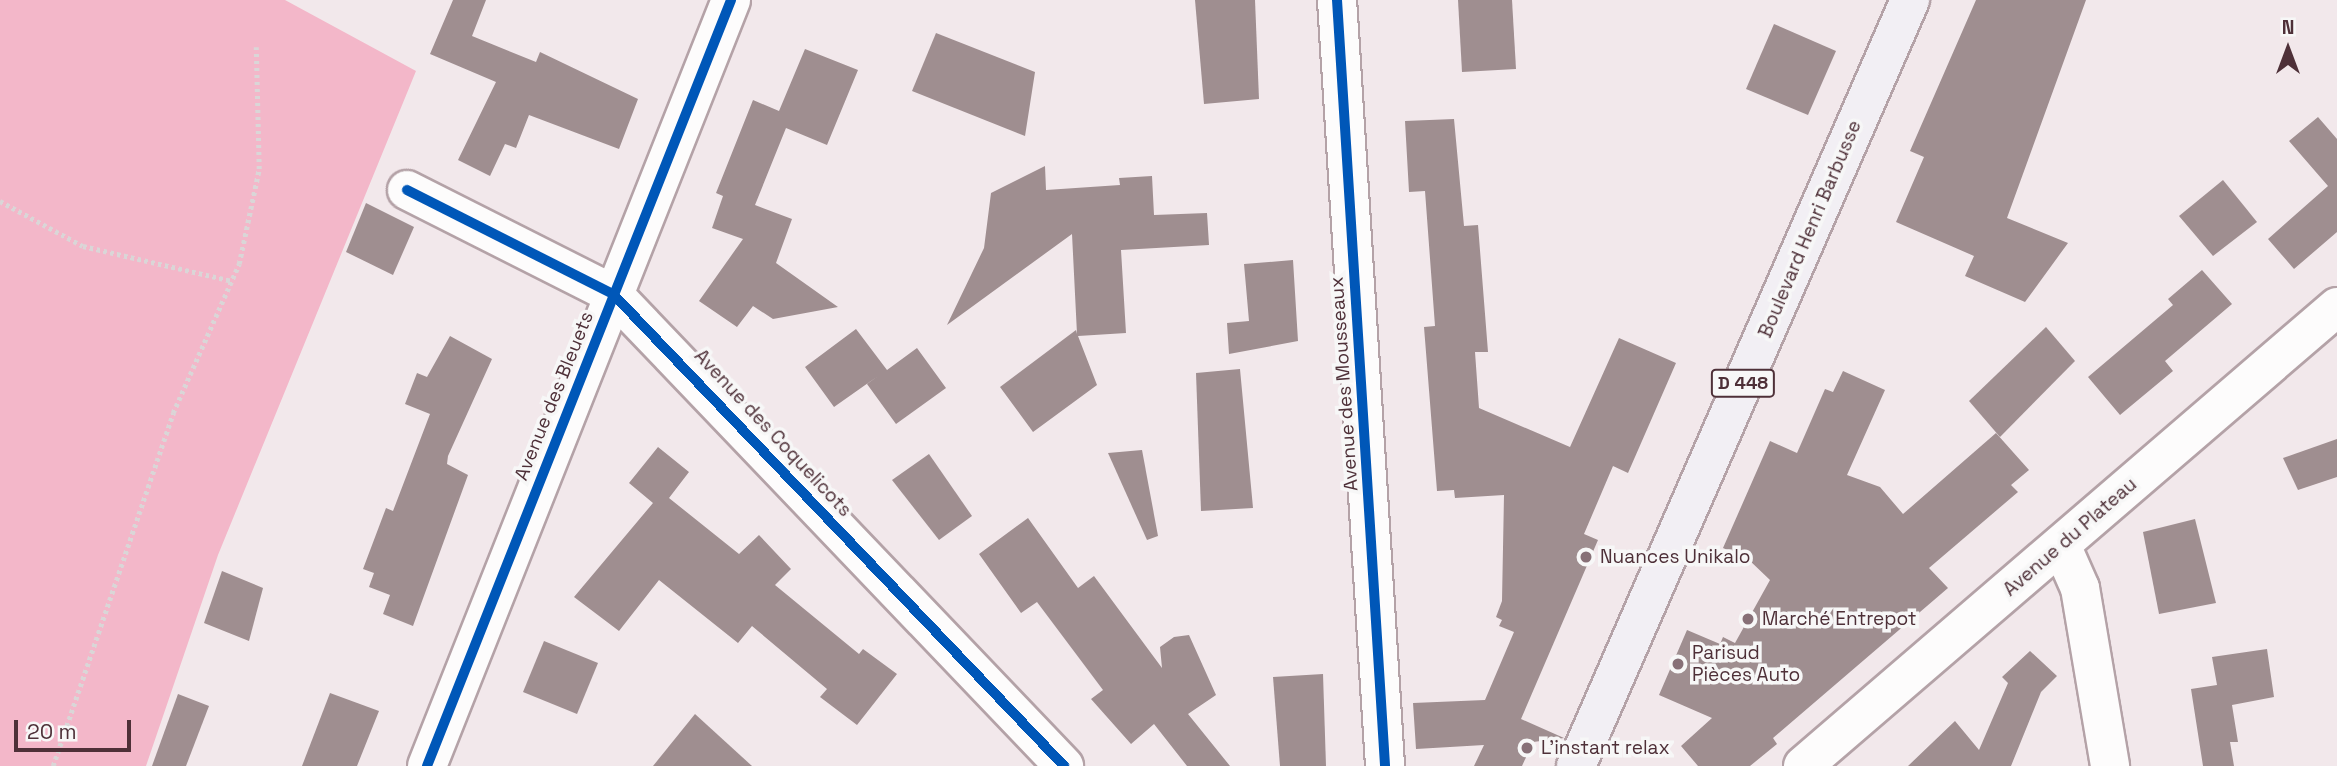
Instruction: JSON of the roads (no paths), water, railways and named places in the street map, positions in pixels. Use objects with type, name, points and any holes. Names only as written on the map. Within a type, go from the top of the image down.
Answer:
[{"type":"main road","name":"Boulevard Henri Barbusse","points":[[1576,766],[1910,0]]},
{"type":"street","name":"Avenue des Bleuets","points":[[427,766],[731,0]]},
{"type":"street","name":"Avenue des Mousseaux","points":[[1337,0],[1385,766]]},
{"type":"street","name":"Avenue des Coquelicots","points":[[407,190],[613,294],[1064,766]]},
{"type":"street","name":"Avenue du Plateau","points":[[1802,766],[2337,307]]},
{"type":"street","points":[[2060,545],[2080,588],[2110,766]]},
{"type":"place","name":"Nuances Unikalo","points":[[1586,557]]},
{"type":"place","name":"Marché Entrepot","points":[[1748,619]]},
{"type":"place","name":"Parisud Pièces Auto","points":[[1678,664]]},
{"type":"place","name":"L'instant relax","points":[[1527,748]]}]
